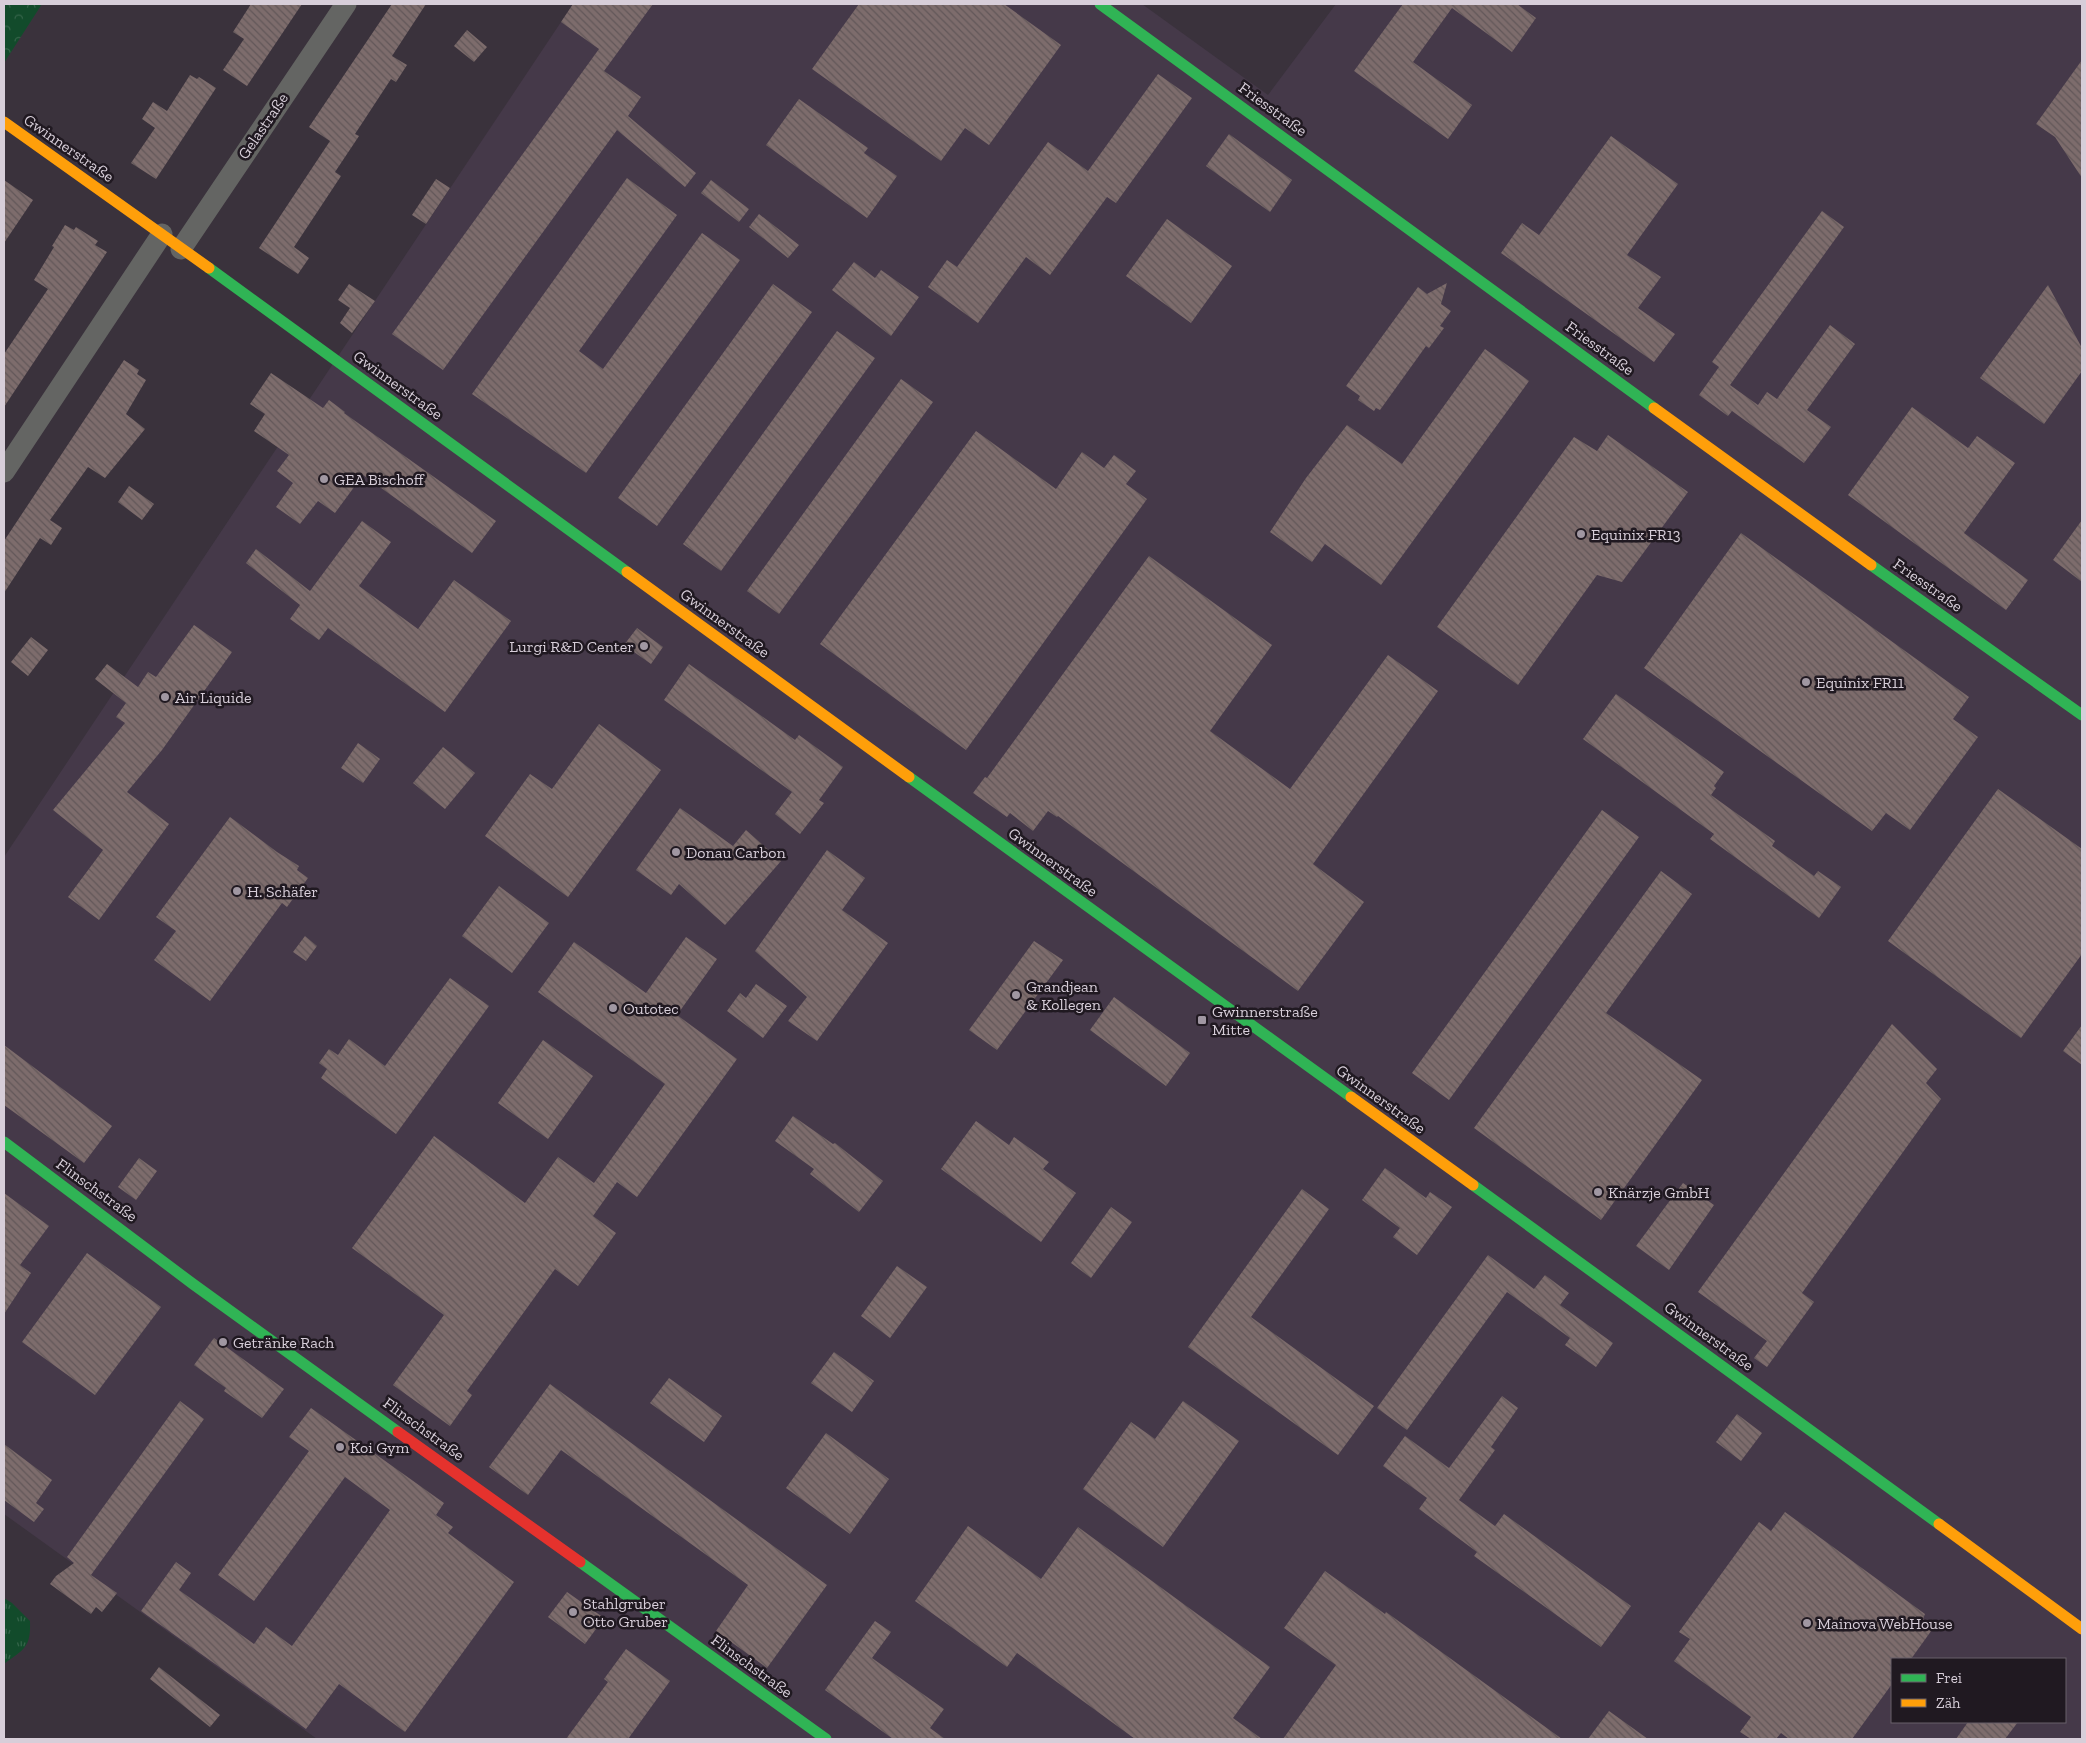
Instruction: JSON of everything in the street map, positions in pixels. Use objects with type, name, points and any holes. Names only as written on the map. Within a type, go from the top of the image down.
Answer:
[{"type":"street","name":"Gelastraße","points":[[181,249],[346,4]]},
{"type":"street","name":"Friesstraße","points":[[1100,4],[1791,508],[2082,715]]},
{"type":"street","name":"Gwinnerstraße","points":[[4,122],[162,234],[1014,854],[1800,1421],[2082,1629]]},
{"type":"street","points":[[4,472],[162,234]]},
{"type":"street","name":"Flinschstraße","points":[[4,1142],[193,1284],[826,1739]]},
{"type":"shaded area","points":[[573,4],[1142,4],[1268,95],[1336,4],[2082,4],[2082,1739],[317,1739],[4,1514],[4,857]]},
{"type":"green space","points":[[4,4],[42,4],[4,63]]},
{"type":"green space","points":[[4,1598],[12,1603],[30,1621],[30,1630],[25,1647],[4,1664]]},
{"type":"building","points":[[251,4],[302,4],[247,86],[223,70],[244,39],[233,32]]},
{"type":"building","points":[[392,4],[426,4],[392,56],[407,65],[396,82],[391,79],[355,134],[359,136],[335,172],[341,176],[294,247],[309,258],[298,274],[259,248],[330,141],[309,127]]},
{"type":"building","points":[[573,4],[653,4],[604,71],[641,97],[628,116],[696,173],[685,187],[617,130],[443,370],[392,334],[599,49],[561,22]]},
{"type":"building","points":[[859,4],[1004,4],[1061,45],[989,145],[965,128],[941,161],[812,69]]},
{"type":"building","points":[[1403,4],[1517,4],[1536,18],[1512,52],[1452,8],[1413,62],[1472,105],[1448,139],[1354,71]]},
{"type":"building","points":[[467,30],[487,47],[474,62],[454,46]]},
{"type":"building","points":[[2082,60],[2082,178],[2055,137],[2036,124]]},
{"type":"building","points":[[1158,74],[1192,98],[1116,203],[1107,197],[1050,275],[1026,257],[978,323],[928,287],[947,260],[957,267],[1048,142],[1088,171]]},
{"type":"building","points":[[190,75],[197,79],[199,77],[216,88],[156,179],[131,163],[155,128],[142,119],[153,102],[167,111]]},
{"type":"building","points":[[799,99],[868,148],[864,153],[897,176],[867,218],[766,145]]},
{"type":"building","points":[[1229,134],[1292,180],[1270,212],[1206,166]]},
{"type":"building","points":[[1611,136],[1678,184],[1627,255],[1661,277],[1638,308],[1675,334],[1654,362],[1501,253],[1522,223],[1539,235]]},
{"type":"building","points":[[627,178],[677,215],[579,351],[603,369],[702,233],[740,260],[586,473],[472,394]]},
{"type":"building","points":[[436,179],[450,188],[426,224],[412,215]]},
{"type":"building","points":[[4,180],[33,200],[4,243]]},
{"type":"building","points":[[711,180],[749,209],[739,222],[701,193]]},
{"type":"building","points":[[1822,211],[1844,227],[1730,385],[1758,405],[1767,392],[1777,399],[1830,325],[1855,344],[1807,410],[1831,427],[1804,463],[1732,411],[1728,416],[1699,395],[1719,367],[1712,362]]},
{"type":"building","points":[[759,214],[799,245],[788,258],[749,227]]},
{"type":"building","points":[[1167,219],[1232,266],[1191,323],[1126,276]]},
{"type":"building","points":[[65,225],[74,230],[76,227],[98,241],[95,245],[107,252],[4,407],[4,354],[48,289],[34,280]]},
{"type":"building","points":[[854,262],[875,278],[881,270],[919,297],[891,336],[832,290]]},
{"type":"building","points":[[1447,283],[1441,304],[1451,311],[1440,326],[1444,328],[1429,348],[1426,346],[1380,410],[1376,408],[1374,411],[1358,400],[1360,396],[1346,386],[1418,287],[1427,294]]},
{"type":"building","points":[[349,284],[375,301],[352,333],[340,323],[350,308],[338,300]]},
{"type":"building","points":[[773,284],[812,312],[657,526],[618,498]]},
{"type":"building","points":[[2048,285],[2082,348],[2082,371],[2044,424],[1980,378]]},
{"type":"building","points":[[837,331],[875,358],[721,571],[683,544]]},
{"type":"building","points":[[1485,349],[1529,381],[1381,585],[1325,544],[1312,562],[1270,532],[1306,478],[1347,425],[1402,464]]},
{"type":"building","points":[[124,360],[139,370],[137,374],[146,380],[126,414],[145,429],[105,478],[88,467],[50,520],[62,528],[51,545],[40,538],[4,593],[4,541]]},
{"type":"building","name":"GEA Bischoff","points":[[271,373],[323,408],[329,400],[344,413],[496,521],[472,553],[363,475],[335,513],[318,501],[300,524],[276,507],[293,483],[277,471],[289,455],[254,431],[265,414],[250,404]]},
{"type":"building","points":[[901,379],[933,402],[779,614],[747,591]]},
{"type":"building","points":[[1912,407],[1968,448],[1977,436],[2015,463],[1964,533],[2028,580],[2006,610],[1848,495]]},
{"type":"building","points":[[976,431],[1056,489],[1082,452],[1104,468],[1114,455],[1136,471],[1126,484],[1147,499],[966,750],[820,644]]},
{"type":"building","name":"Equinix FR13","points":[[1608,435],[1688,492],[1622,582],[1597,575],[1518,685],[1437,627],[1574,437],[1597,451]]},
{"type":"building","points":[[129,486],[154,504],[142,520],[118,502]]},
{"type":"building","points":[[2082,520],[2082,582],[2053,560]]},
{"type":"building","points":[[362,521],[391,542],[359,586],[418,629],[454,580],[511,621],[445,712],[328,628],[319,640],[290,619],[300,605],[246,563],[256,549],[310,591]]},
{"type":"building","name":"Equinix FR11","points":[[1741,533],[1969,697],[1953,719],[1978,737],[1910,830],[1886,813],[1872,831],[1644,668]]},
{"type":"building","points":[[1149,556],[1272,645],[1210,731],[1290,789],[1388,655],[1438,691],[1313,864],[1364,902],[1298,991],[1058,816],[1048,811],[1033,831],[1010,813],[1007,817],[973,793],[985,777],[987,778]]},
{"type":"building","points":[[194,625],[232,652],[162,750],[127,792],[169,824],[99,920],[68,897],[103,850],[53,810],[125,723],[116,717],[126,703],[95,679],[107,664],[138,687],[148,672],[156,677]]},
{"type":"building","name":"Lurgi R&D Center","points":[[637,628],[663,647],[651,664],[624,645]]},
{"type":"building","points":[[31,637],[48,650],[28,676],[11,662]]},
{"type":"building","points":[[689,664],[795,740],[799,735],[843,767],[819,800],[824,803],[800,834],[775,814],[792,792],[664,700]]},
{"type":"building","points":[[1616,694],[1724,772],[1714,786],[1716,788],[1711,795],[1775,841],[1772,846],[1814,876],[1818,871],[1841,887],[1819,918],[1710,839],[1714,834],[1583,739]]},
{"type":"building","points":[[599,724],[661,770],[568,897],[485,836],[530,774],[552,789]]},
{"type":"building","points":[[358,743],[380,759],[363,783],[341,768]]},
{"type":"building","points":[[443,747],[475,773],[445,809],[413,783]]},
{"type":"building","points":[[1998,789],[2082,849],[2082,954],[2021,1038],[1888,941]]},
{"type":"building","points":[[680,808],[733,846],[746,830],[781,861],[725,925],[679,884],[671,895],[636,870]]},
{"type":"building","points":[[1602,810],[1639,837],[1449,1100],[1412,1073]]},
{"type":"building","name":"H. Schäfer","points":[[230,817],[299,866],[297,870],[308,878],[287,907],[282,903],[210,1001],[154,960],[176,931],[156,917]]},
{"type":"building","points":[[827,850],[865,878],[842,910],[888,943],[817,1041],[788,1021],[807,997],[755,951]]},
{"type":"building","points":[[1661,871],[1692,894],[1606,1013],[1702,1080],[1601,1220],[1474,1128]]},
{"type":"building","points":[[499,886],[549,923],[512,973],[462,936]]},
{"type":"building","points":[[305,936],[317,946],[306,961],[293,952]]},
{"type":"building","points":[[686,937],[717,959],[677,1015],[737,1059],[637,1197],[617,1182],[593,1216],[616,1233],[578,1286],[555,1269],[467,1391],[472,1395],[450,1426],[393,1385],[444,1315],[352,1248],[434,1136],[525,1203],[558,1157],[594,1183],[665,1084],[538,992],[574,942],[646,993]]},
{"type":"building","name":"Grandjean & Kollegen","points":[[1034,941],[1063,960],[997,1050],[969,1030]]},
{"type":"building","points":[[450,978],[489,1006],[396,1134],[321,1078],[327,1069],[319,1063],[329,1049],[338,1055],[349,1039],[385,1066]]},
{"type":"building","points":[[756,984],[787,1006],[763,1038],[727,1011],[740,993],[746,998]]},
{"type":"building","points":[[1114,997],[1190,1053],[1166,1086],[1090,1030]]},
{"type":"building","points":[[1892,1024],[1937,1069],[1926,1083],[1941,1099],[1802,1293],[1814,1302],[1767,1367],[1754,1358],[1767,1341],[1698,1292]]},
{"type":"building","points":[[2082,1025],[2082,1065],[2063,1051]]},
{"type":"building","points":[[543,1040],[593,1076],[548,1139],[498,1103]]},
{"type":"building","points":[[4,1045],[112,1126],[84,1163],[4,1105]]},
{"type":"building","points":[[793,1116],[833,1144],[835,1143],[883,1181],[859,1212],[810,1174],[814,1169],[775,1141]]},
{"type":"building","points":[[976,1121],[1009,1145],[1014,1137],[1049,1162],[1043,1169],[1076,1193],[1041,1242],[941,1169]]},
{"type":"building","points":[[139,1158],[157,1171],[136,1200],[118,1187]]},
{"type":"building","points":[[1385,1168],[1426,1198],[1430,1192],[1452,1207],[1417,1255],[1393,1237],[1400,1228],[1362,1200]]},
{"type":"building","points":[[1683,1183],[1714,1205],[1669,1270],[1636,1246]]},
{"type":"building","points":[[1302,1189],[1329,1209],[1251,1317],[1374,1406],[1338,1455],[1188,1347]]},
{"type":"building","points":[[4,1193],[49,1226],[20,1265],[31,1273],[4,1314]]},
{"type":"building","points":[[1111,1207],[1132,1222],[1091,1278],[1071,1263]]},
{"type":"building","points":[[87,1253],[161,1307],[95,1395],[22,1342]]},
{"type":"building","points":[[1488,1255],[1534,1289],[1545,1275],[1569,1293],[1560,1305],[1613,1343],[1596,1367],[1565,1345],[1570,1338],[1507,1292],[1407,1430],[1377,1408]]},
{"type":"building","points":[[897,1266],[927,1287],[890,1338],[861,1316]]},
{"type":"building","points":[[214,1338],[284,1389],[262,1418],[224,1391],[226,1388],[194,1365]]},
{"type":"building","points":[[834,1352],[874,1381],[852,1412],[811,1383]]},
{"type":"building","points":[[669,1378],[722,1416],[704,1442],[650,1403]]},
{"type":"building","points":[[550,1384],[827,1585],[767,1668],[716,1631],[748,1585],[561,1450],[528,1495],[489,1467]]},
{"type":"building","points":[[1502,1396],[1518,1408],[1491,1447],[1495,1450],[1459,1500],[1495,1526],[1504,1514],[1631,1606],[1601,1647],[1474,1556],[1477,1552],[1419,1509],[1427,1498],[1383,1466],[1405,1436],[1449,1468]]},
{"type":"building","points":[[180,1401],[204,1419],[91,1575],[117,1593],[102,1612],[96,1607],[91,1614],[50,1584],[56,1576],[74,1563],[67,1557]]},
{"type":"building","points":[[1183,1401],[1239,1441],[1163,1547],[1083,1489],[1131,1422],[1155,1439]]},
{"type":"building","points":[[311,1408],[444,1503],[436,1515],[453,1527],[448,1533],[514,1582],[405,1732],[339,1684],[306,1729],[141,1611],[176,1562],[191,1573],[179,1590],[254,1644],[266,1627],[292,1646],[390,1510],[345,1477],[254,1601],[218,1575],[309,1451],[289,1437]]},
{"type":"building","points":[[1737,1414],[1762,1433],[1741,1461],[1716,1442]]},
{"type":"building","points":[[826,1433],[889,1479],[850,1534],[786,1488]]},
{"type":"building","points":[[4,1444],[52,1480],[36,1503],[44,1509],[34,1522],[4,1500]]},
{"type":"building","name":"Mainova WebHouse","points":[[1785,1512],[1925,1614],[1923,1619],[1934,1627],[1912,1658],[1891,1658],[1891,1685],[1852,1739],[1789,1739],[1781,1733],[1776,1739],[1751,1739],[1740,1732],[1751,1717],[1674,1661],[1690,1639],[1679,1632],[1759,1522],[1771,1531]]},
{"type":"building","points":[[968,1526],[1041,1579],[1078,1527],[1270,1667],[1233,1718],[1262,1739],[1135,1739],[1017,1653],[1007,1667],[915,1601]]},
{"type":"building","points":[[1325,1571],[1385,1614],[1386,1612],[1562,1739],[1283,1739],[1336,1665],[1284,1628]]},
{"type":"building","points":[[567,1592],[604,1618],[585,1644],[548,1617]]},
{"type":"building","points":[[875,1621],[891,1632],[872,1658],[944,1709],[930,1728],[945,1739],[893,1739],[825,1690]]},
{"type":"building","points":[[626,1649],[670,1681],[628,1739],[566,1739],[608,1682],[604,1679]]},
{"type":"building","points":[[159,1667],[220,1715],[210,1727],[150,1679]]},
{"type":"building","points":[[1609,1711],[1648,1739],[1588,1739]]},
{"type":"building","points":[[1967,1723],[2017,1723],[2005,1739],[1956,1739]]},
{"type":"traffic: fast","points":[[1100,4],[1654,408]]},
{"type":"traffic: fast","points":[[209,268],[627,572]]},
{"type":"traffic: fast","points":[[1871,565],[2082,715]]},
{"type":"traffic: fast","points":[[909,777],[1351,1097]]},
{"type":"traffic: fast","points":[[4,1142],[193,1284],[398,1432]]},
{"type":"traffic: fast","points":[[1473,1185],[1939,1524]]},
{"type":"traffic: fast","points":[[580,1562],[826,1739]]},
{"type":"traffic: slow","points":[[4,122],[209,268]]},
{"type":"traffic: slow","points":[[1654,408],[1871,565]]},
{"type":"traffic: slow","points":[[627,572],[909,777]]},
{"type":"traffic: slow","points":[[1351,1097],[1473,1185]]},
{"type":"traffic: slow","points":[[1939,1524],[2082,1629]]},
{"type":"traffic: jam","points":[[398,1432],[580,1562]]},
{"type":"place","name":"GEA Bischoff","points":[[324,479]]},
{"type":"place","name":"Equinix FR13","points":[[1581,534]]},
{"type":"place","name":"Lurgi R&D Center","points":[[644,646]]},
{"type":"place","name":"Equinix FR11","points":[[1806,682]]},
{"type":"place","name":"Air Liquide","points":[[165,697]]},
{"type":"place","name":"Donau Carbon","points":[[676,852]]},
{"type":"place","name":"H. Schäfer","points":[[237,891]]},
{"type":"place","name":"Grandjean & Kollegen","points":[[1016,995]]},
{"type":"place","name":"Outotec","points":[[613,1008]]},
{"type":"place","name":"Gwinnerstraße Mitte","points":[[1202,1020]]},
{"type":"place","name":"Knärzje GmbH","points":[[1598,1192]]},
{"type":"place","name":"Getränke Rach","points":[[223,1342]]},
{"type":"place","name":"Koi Gym","points":[[340,1447]]},
{"type":"place","name":"Stahlgruber Otto Gruber","points":[[573,1612]]},
{"type":"place","name":"Mainova WebHouse","points":[[1807,1623]]}]
